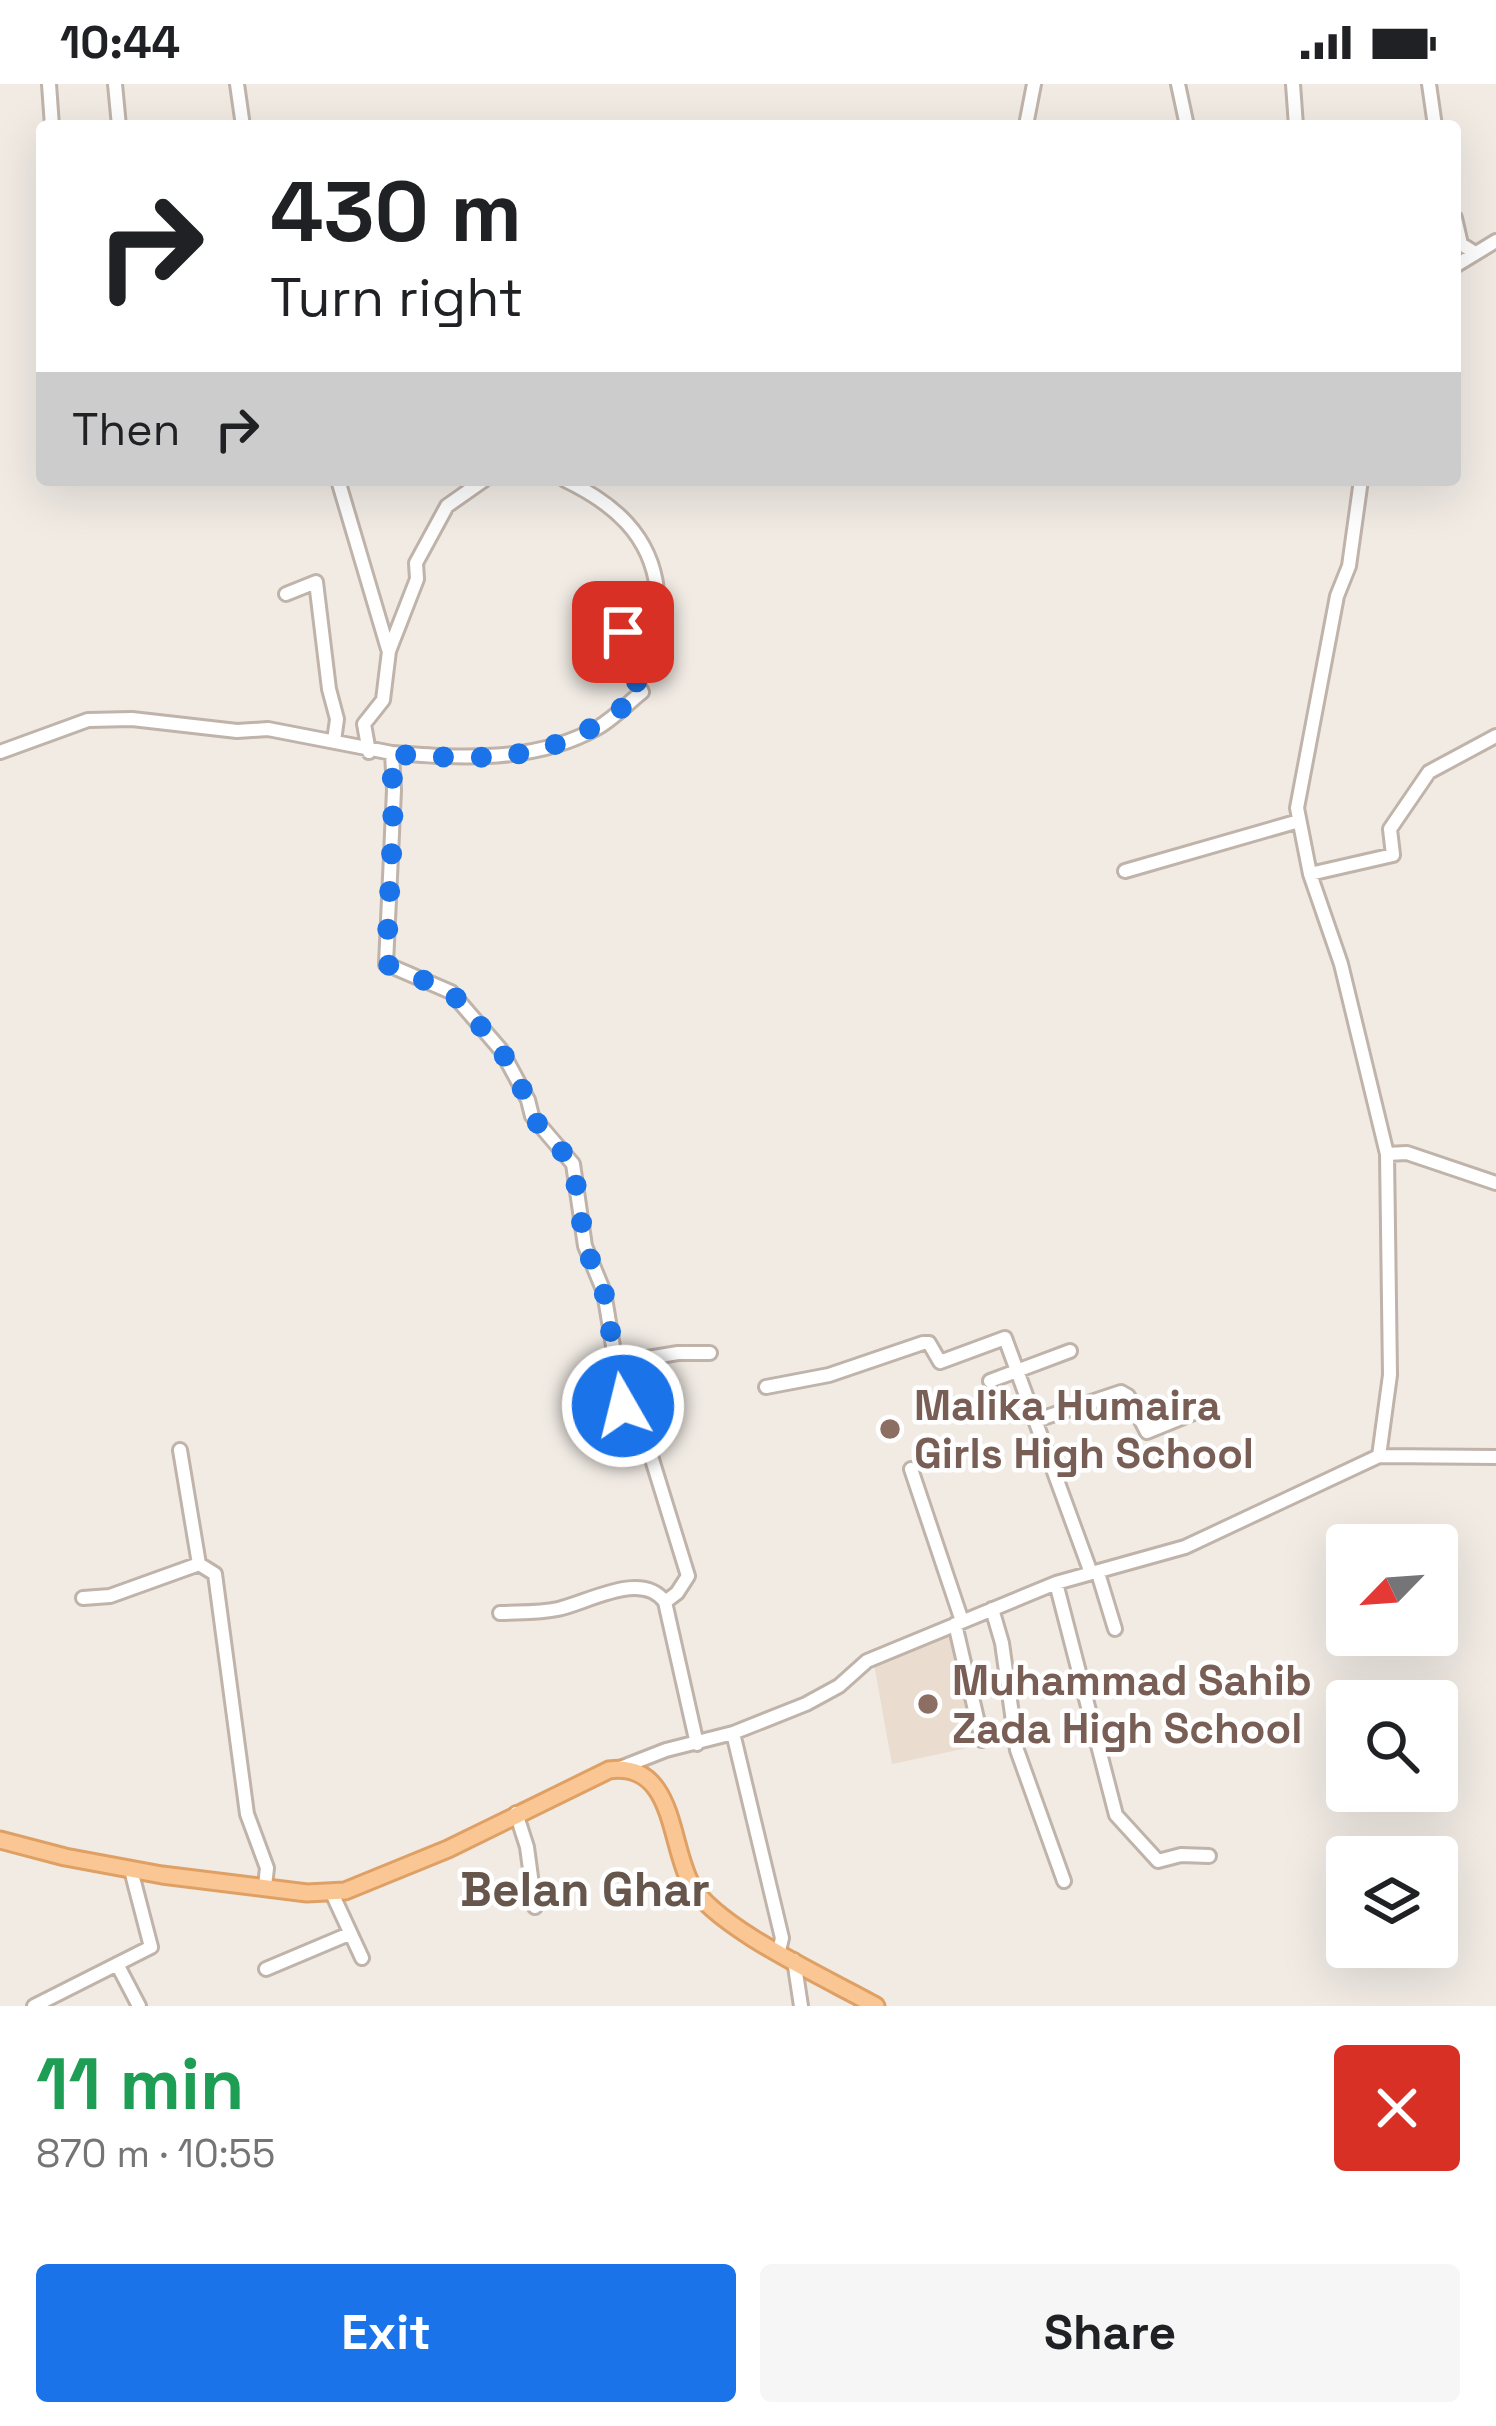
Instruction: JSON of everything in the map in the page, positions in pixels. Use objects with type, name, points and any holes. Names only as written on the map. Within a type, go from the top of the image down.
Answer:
[{"type":"main road","points":[[0,1840],[131,1870],[307,1893],[345,1891],[628,1768],[646,1777],[664,1803],[689,1882],[702,1899],[746,1933],[875,2006]]},
{"type":"street","points":[[49,84],[52,120]]},
{"type":"street","points":[[115,84],[118,120]]},
{"type":"street","points":[[237,84],[242,120]]},
{"type":"street","points":[[1027,120],[1034,84]]},
{"type":"street","points":[[1178,84],[1186,120]]},
{"type":"street","points":[[1293,84],[1296,120]]},
{"type":"street","points":[[1429,84],[1434,120]]},
{"type":"street","points":[[1461,262],[1496,241]]},
{"type":"street","points":[[1461,244],[1475,253]]},
{"type":"street","points":[[340,486],[389,651]]},
{"type":"street","points":[[369,752],[364,724],[382,700],[389,651],[417,579],[416,563],[447,506],[475,486]]},
{"type":"street","points":[[0,752],[88,719],[237,731],[268,729],[369,752],[438,757],[538,753],[601,726],[642,692],[624,658],[623,632],[657,590],[654,564],[642,538],[612,508],[575,486]]},
{"type":"street","points":[[1360,486],[1349,566],[1337,596],[1297,808],[1310,874],[1341,964],[1387,1154],[1390,1375],[1378,1456]]},
{"type":"street","points":[[286,594],[316,582],[337,718],[334,741]]},
{"type":"street","points":[[1310,874],[1393,855],[1390,829],[1429,772],[1496,736]]},
{"type":"street","points":[[392,754],[386,964],[451,992],[501,1050],[532,1117],[573,1164],[585,1246],[604,1292],[623,1406],[640,1428],[651,1456],[688,1576],[665,1602]]},
{"type":"street","points":[[1125,872],[1299,820]]},
{"type":"street","points":[[1387,1154],[1407,1154],[1496,1183]]},
{"type":"street","points":[[766,1387],[829,1375],[929,1343],[940,1362],[1005,1338],[1115,1629]]},
{"type":"street","points":[[990,1381],[1070,1351]]},
{"type":"street","points":[[616,1363],[710,1353]]},
{"type":"street","points":[[1037,1420],[1121,1392],[1128,1396],[1147,1432],[1211,1406]]},
{"type":"street","points":[[180,1450],[199,1564],[214,1574],[247,1814],[267,1868],[265,1886]]},
{"type":"street","points":[[619,1769],[666,1750],[733,1733],[823,1695],[867,1661],[1056,1583],[1185,1546],[1378,1456],[1496,1457]]},
{"type":"street","points":[[910,1468],[958,1623],[982,1740]]},
{"type":"street","points":[[83,1598],[110,1596],[199,1564]]},
{"type":"street","points":[[1056,1583],[1116,1815],[1158,1861],[1209,1856]]},
{"type":"street","points":[[500,1613],[553,1610],[638,1586],[658,1593],[665,1602],[698,1744]]},
{"type":"street","points":[[992,1609],[1002,1643],[1017,1750],[1064,1881]]},
{"type":"street","points":[[733,1733],[801,2006]]},
{"type":"street","points":[[516,1813],[535,1907]]},
{"type":"street","points":[[42,2004],[151,1947],[131,1870]]},
{"type":"street","points":[[331,1892],[362,1958]]},
{"type":"street","points":[[266,1969],[349,1934]]},
{"type":"street","points":[[117,1964],[140,2006]]},
{"type":"shaded area","name":"Muhammad Sahib Zada High School","points":[[953,1632],[986,1744],[892,1764],[874,1664]]},
{"type":"place","name":"Malika Humaira Girls High School","points":[[890,1429]]},
{"type":"place","name":"Muhammad Sahib Zada High School","points":[[928,1704]]},
{"type":"district","name":"Belan Ghar","points":[[585,1889]]},
{"type":"route","points":[[623,632],[624,658],[642,692],[601,726],[538,753],[392,754],[386,964],[451,992],[501,1050],[532,1117],[573,1164],[585,1246],[604,1292],[623,1406]]}]
